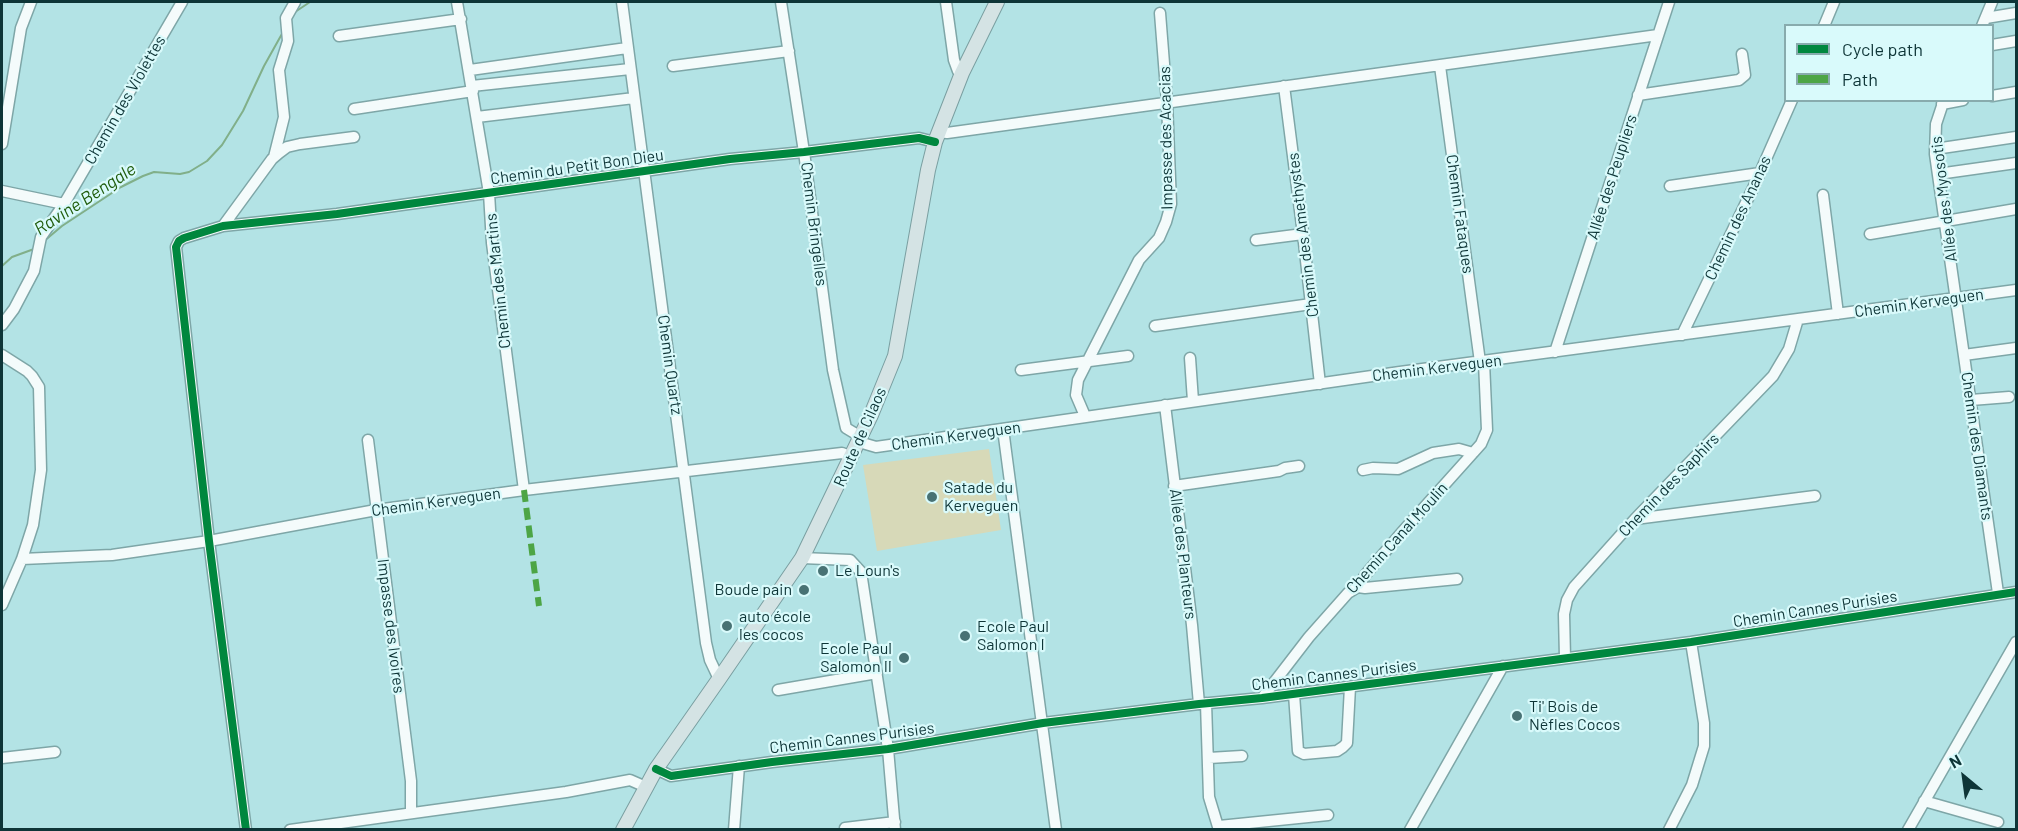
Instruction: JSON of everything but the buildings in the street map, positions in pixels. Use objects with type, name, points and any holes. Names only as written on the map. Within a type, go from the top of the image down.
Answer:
[{"type":"main road","name":"Route de Cilaos","points":[[623,830],[656,769],[802,558],[852,457],[895,356],[928,170],[937,136],[962,73],[997,2]]},
{"type":"street","points":[[2,144],[21,28],[31,2]]},
{"type":"street","name":"Chemin des Violettes","points":[[2,325],[14,309],[34,271],[41,237],[64,204],[182,2]]},
{"type":"street","points":[[274,157],[284,117],[279,70],[288,41],[286,18],[295,2]]},
{"type":"street","name":"Chemin des Martins","points":[[457,2],[489,193],[492,243],[524,490]]},
{"type":"street","name":"Chemin Quartz","points":[[622,2],[706,643],[710,660],[719,680]]},
{"type":"street","name":"Chemin Bringelles","points":[[782,2],[833,370],[846,428],[860,439]]},
{"type":"street","points":[[946,2],[954,60],[957,71],[962,73]]},
{"type":"street","name":"Allée des Peupliers","points":[[1556,352],[1669,2]]},
{"type":"street","points":[[1825,24],[1834,2]]},
{"type":"street","points":[[1984,22],[1992,2]]},
{"type":"street","name":"Impasse des Acacias","points":[[1085,416],[1075,390],[1078,380],[1139,260],[1159,238],[1171,204],[1167,102],[1160,13]]},
{"type":"street","points":[[1984,22],[2016,13]]},
{"type":"street","points":[[339,36],[460,19]]},
{"type":"street","name":"Chemin du Petit Bon Dieu","points":[[209,541],[176,247],[178,241],[184,238],[223,226],[338,214],[729,159],[937,136],[1658,34]]},
{"type":"street","points":[[1994,45],[2016,41]]},
{"type":"street","points":[[470,70],[627,48]]},
{"type":"street","points":[[673,66],[789,51]]},
{"type":"street","points":[[1638,96],[1739,80],[1745,75],[1742,54]]},
{"type":"street","name":"Chemin Fataques","points":[[1440,66],[1482,362]]},
{"type":"street","points":[[354,109],[473,88],[630,69]]},
{"type":"street","name":"Chemin des Amethystes","points":[[1284,86],[1320,384]]},
{"type":"street","points":[[1994,96],[2016,92]]},
{"type":"street","points":[[477,117],[634,98]]},
{"type":"street","name":"Chemin des Ananas","points":[[1682,335],[1760,173],[1791,102]]},
{"type":"street","name":"Allée des Myosotis","points":[[1943,102],[1936,124],[1935,149],[1957,298]]},
{"type":"street","points":[[223,226],[274,157],[287,147],[354,137]]},
{"type":"street","points":[[1935,149],[2016,137]]},
{"type":"street","points":[[1938,174],[2016,163]]},
{"type":"street","points":[[1670,186],[1760,173]]},
{"type":"street","points":[[2,191],[64,204]]},
{"type":"street","points":[[1822,195],[1838,314]]},
{"type":"street","points":[[1870,234],[2016,209]]},
{"type":"street","points":[[1256,240],[1303,234]]},
{"type":"street","name":"Chemin Kerveguen","points":[[860,439],[876,447],[1193,401],[2016,290]]},
{"type":"street","name":"Chemin des Diamants","points":[[1957,298],[1998,593]]},
{"type":"street","points":[[1155,326],[1311,304]]},
{"type":"street","name":"Chemin des Saphirs","points":[[1564,658],[1564,614],[1567,600],[1574,587],[1635,519],[1773,376],[1789,349],[1798,319]]},
{"type":"street","points":[[1964,355],[2016,348]]},
{"type":"street","points":[[2,355],[32,376],[39,387],[41,470],[33,525],[22,559],[2,605]]},
{"type":"street","points":[[1021,370],[1128,356]]},
{"type":"street","points":[[1190,358],[1193,401]]},
{"type":"street","name":"Chemin Canal Moulin","points":[[1262,698],[1308,637],[1348,593],[1358,587],[1366,574],[1481,444],[1487,430],[1482,362]]},
{"type":"street","points":[[1971,400],[2009,397]]},
{"type":"street","name":"Allée des Planteurs","points":[[1165,405],[1203,703],[1209,758],[1209,797],[1219,828]]},
{"type":"street","points":[[1003,429],[1056,830]]},
{"type":"street","name":"Impasse des Ivoires","points":[[368,440],[411,781],[411,813]]},
{"type":"street","points":[[1363,470],[1372,468],[1398,470],[1433,453],[1459,449],[1473,453]]},
{"type":"street","name":"Chemin Kerveguen","points":[[22,559],[112,555],[209,541],[376,510],[524,490],[842,453],[852,457]]},
{"type":"street","points":[[1174,486],[1299,466]]},
{"type":"street","points":[[1635,519],[1815,496]]},
{"type":"street","points":[[209,541],[246,830]]},
{"type":"street","points":[[802,558],[850,560],[858,568],[863,578],[888,749],[895,826],[845,828]]},
{"type":"street","points":[[1358,587],[1457,579]]},
{"type":"street","name":"Chemin Cannes Purisies","points":[[656,769],[671,776],[888,749],[1043,723],[1350,687],[1691,642],[2016,592]]},
{"type":"street","points":[[1669,830],[1692,785],[1704,746],[1704,723],[1691,642]]},
{"type":"street","points":[[1908,830],[2016,642]]},
{"type":"street","points":[[1410,830],[1503,666]]},
{"type":"street","points":[[778,690],[877,673]]},
{"type":"street","points":[[1294,694],[1298,751],[1304,754],[1336,751],[1347,742],[1350,687]]},
{"type":"street","points":[[2,758],[55,752]]},
{"type":"street","points":[[1209,758],[1242,756]]},
{"type":"street","points":[[734,830],[739,766]]},
{"type":"street","points":[[290,830],[566,792],[630,780],[646,787]]},
{"type":"street","points":[[1924,801],[1998,822]]},
{"type":"street","points":[[1219,828],[1328,815]]},
{"type":"green space","name":"Satade du Kerveguen","points":[[989,449],[1001,530],[877,551],[863,465]]},
{"type":"waterway","name":"Ravine Bengale","points":[[295,12],[310,2]]},
{"type":"waterway","name":"Ravine Bengale","points":[[43,242],[62,226],[121,187],[143,176],[154,172],[180,174],[189,172],[207,161],[222,145],[243,111],[283,32]]},
{"type":"waterway","name":"Ravine Bengale","points":[[2,266],[12,257],[34,249]]},
{"type":"marked path","points":[[524,490],[539,606]]},
{"type":"cycle path","points":[[246,830],[209,541],[176,247],[179,241],[223,226],[337,214],[730,159],[919,138],[935,142]]},
{"type":"cycle path","points":[[656,769],[671,776],[888,749],[1043,723],[1262,698],[1691,642],[2016,592]]},
{"type":"place","name":"Satade du Kerveguen","points":[[932,497]]},
{"type":"place","name":"Le Loun's","points":[[823,571]]},
{"type":"place","name":"Boude pain","points":[[804,590]]},
{"type":"place","name":"auto école les cocos","points":[[727,626]]},
{"type":"place","name":"Ecole Paul Salomon I","points":[[965,636]]},
{"type":"place","name":"Ecole Paul Salomon II","points":[[904,658]]},
{"type":"place","name":"Ti' Bois de Nèfles Cocos","points":[[1517,716]]}]
